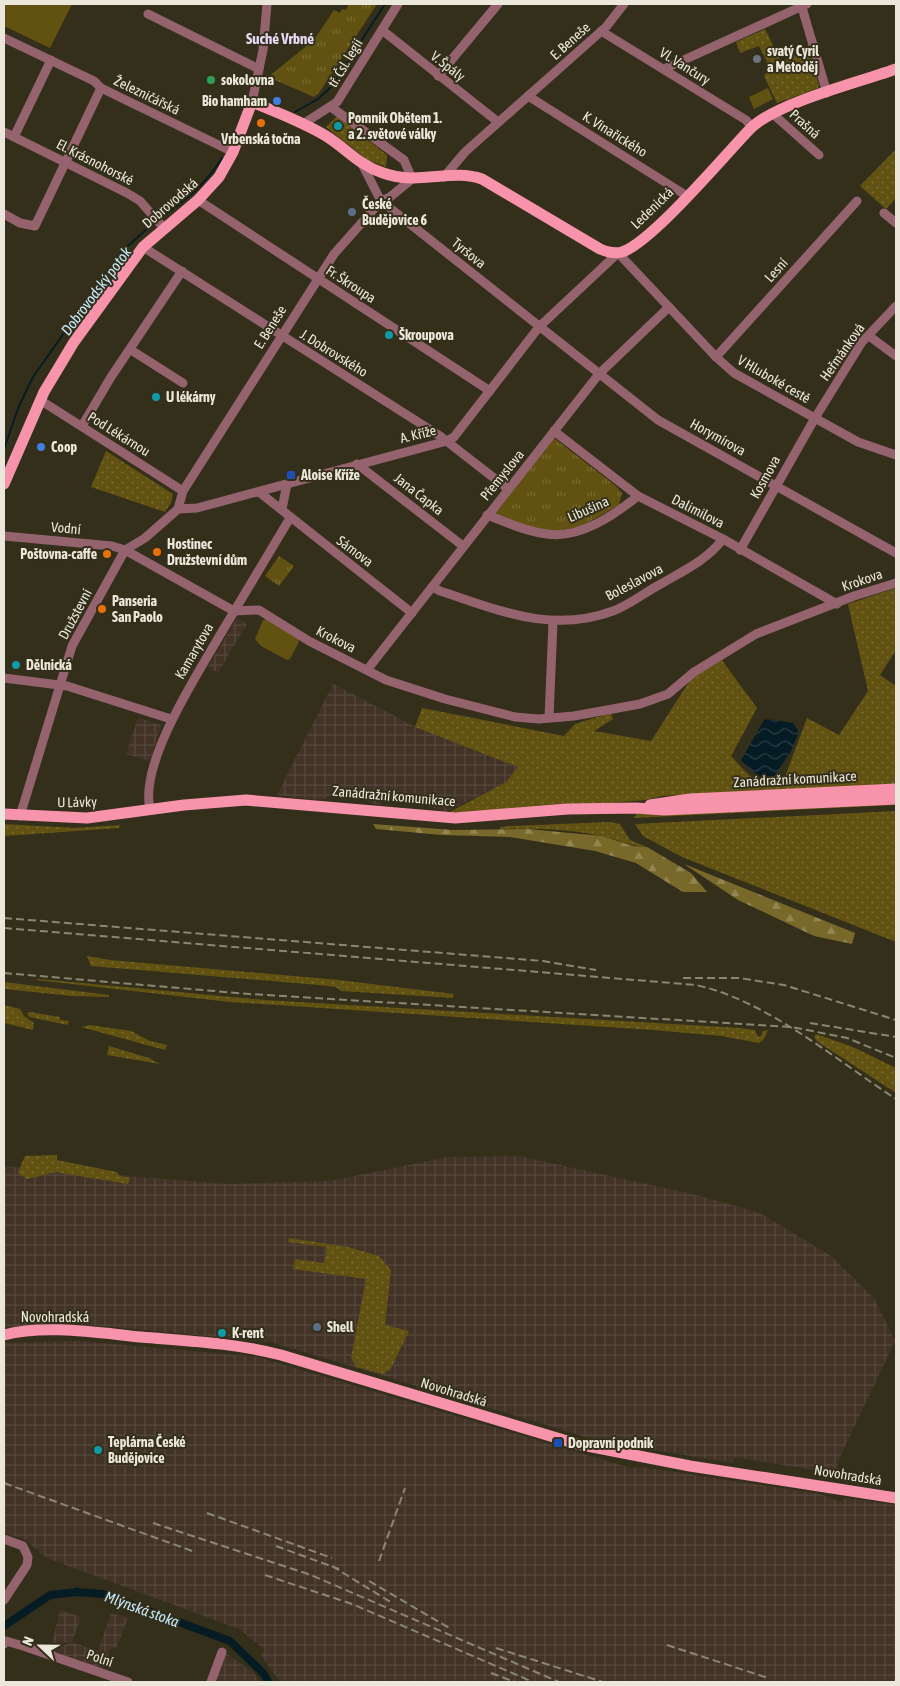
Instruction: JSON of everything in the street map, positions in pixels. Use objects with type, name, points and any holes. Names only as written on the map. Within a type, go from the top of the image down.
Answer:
[{"type":"main road","name":"Ledenická","points":[[618,253],[643,239],[687,196],[752,127],[772,114],[896,69]]},
{"type":"main road","points":[[252,102],[328,137],[362,164],[385,174],[412,179],[461,175],[482,179],[600,249],[618,253]]},
{"type":"main road","name":"Dobrovodská","points":[[4,484],[40,400],[78,337],[159,223],[198,200],[219,177],[233,152],[252,102]]},
{"type":"main road","name":"Zanádražní komunikace","points":[[636,808],[690,799],[896,789]]},
{"type":"main road","name":"Zanádražní komunikace","points":[[150,809],[246,800],[455,818],[568,810],[636,808],[664,810],[896,799]]},
{"type":"main road","name":"U Lávky","points":[[4,814],[87,818],[150,809]]},
{"type":"main road","name":"Novohradská","points":[[4,1335],[28,1330],[74,1331],[240,1346],[281,1355],[537,1433],[620,1454],[896,1498]]},
{"type":"street","name":"Dobrovodská","points":[[252,102],[259,69],[267,4]]},
{"type":"street","name":"tř. Čsl. legií","points":[[303,124],[338,102],[398,4]]},
{"type":"street","points":[[438,76],[498,4]]},
{"type":"street","name":"E. Beneše","points":[[444,177],[465,152],[601,32],[624,4]]},
{"type":"street","points":[[664,69],[803,4],[827,93]]},
{"type":"street","points":[[148,14],[259,69]]},
{"type":"street","name":"V. Špály","points":[[382,30],[498,122]]},
{"type":"street","name":"Vl. Vančury","points":[[601,32],[746,120],[752,127]]},
{"type":"street","name":"Železničářská","points":[[4,38],[94,81],[101,88],[233,152]]},
{"type":"street","points":[[14,137],[50,60]]},
{"type":"street","points":[[4,214],[20,223],[35,226],[101,88]]},
{"type":"street","name":"K. Vinařického","points":[[528,96],[687,196]]},
{"type":"street","points":[[331,107],[404,160],[412,179]]},
{"type":"street","name":"Prašná","points":[[772,114],[819,155]]},
{"type":"street","name":"El. Krásnohorské","points":[[4,132],[127,193],[140,201],[159,223]]},
{"type":"street","points":[[362,164],[381,201]]},
{"type":"street","name":"E. Beneše","points":[[178,509],[183,491],[334,254],[381,201],[390,197],[412,179]]},
{"type":"street","name":"Fr. Škroupa","points":[[198,200],[490,391]]},
{"type":"street","name":"Tyršova","points":[[381,201],[539,327]]},
{"type":"street","name":"Lesní","points":[[716,357],[856,201]]},
{"type":"street","points":[[884,214],[896,223]]},
{"type":"street","name":"J. Dobrovského","points":[[143,247],[447,441],[508,490]]},
{"type":"street","name":"V Hluboké cestě","points":[[618,253],[716,357],[734,373],[868,447],[896,455]]},
{"type":"street","name":"A. Kříže","points":[[178,509],[197,508],[259,492],[447,441],[454,437],[539,327],[618,253]]},
{"type":"street","points":[[82,426],[111,377],[131,350],[182,271]]},
{"type":"street","name":"Heřmánková","points":[[814,418],[869,336],[896,306]]},
{"type":"street","name":"Přemyslova","points":[[367,670],[487,515],[600,374],[668,307]]},
{"type":"street","name":"Horymírova","points":[[539,327],[658,420],[896,552]]},
{"type":"street","points":[[869,336],[896,356]]},
{"type":"street","points":[[131,350],[183,383]]},
{"type":"street","name":"Pod Lékárnou","points":[[40,400],[183,491]]},
{"type":"street","name":"Kosmova","points":[[740,550],[814,418]]},
{"type":"street","name":"Dalimilova","points":[[554,431],[638,496],[723,539],[837,604]]},
{"type":"street","name":"Jana Čapka","points":[[358,464],[463,546]]},
{"type":"street","points":[[282,509],[287,484]]},
{"type":"street","name":"Sámova","points":[[259,492],[412,613]]},
{"type":"street","name":"Libušina","points":[[487,515],[541,534],[565,534],[602,520],[623,508],[638,496]]},
{"type":"street","points":[[124,550],[145,538],[178,509]]},
{"type":"street","name":"Kamarytova","points":[[150,809],[148,793],[150,781],[171,720],[290,518]]},
{"type":"street","name":"Vodní","points":[[4,536],[106,545],[124,550]]},
{"type":"street","name":"Boleslavova","points":[[432,587],[440,592],[518,616],[553,622],[583,619],[614,610],[710,555],[723,539]]},
{"type":"street","points":[[124,550],[234,611]]},
{"type":"street","name":"Družstevní","points":[[20,816],[72,646],[124,550]]},
{"type":"street","name":"Krokova","points":[[234,611],[259,610],[309,641],[386,680],[445,699],[515,717],[549,718],[580,716],[640,704],[668,694],[694,672],[756,634],[896,583]]},
{"type":"street","points":[[549,718],[553,622]]},
{"type":"street","points":[[4,678],[60,685],[171,720]]},
{"type":"street","points":[[4,1539],[23,1546],[28,1557],[26,1565],[4,1600]]},
{"type":"street","name":"Polní","points":[[5,1643],[128,1682]]},
{"type":"street","points":[[211,1682],[222,1652]]},
{"type":"shaded area","points":[[237,618],[247,624],[218,673],[208,667]]},
{"type":"shaded area","points":[[333,684],[416,727],[518,767],[507,782],[446,812],[388,792],[380,805],[337,793],[321,800],[277,795]]},
{"type":"shaded area","points":[[138,718],[161,725],[150,761],[126,754]]},
{"type":"shaded area","points":[[519,1156],[701,1196],[760,1213],[831,1256],[874,1298],[895,1341],[838,1461],[836,1474],[735,1457],[733,1463],[599,1441],[271,1342],[60,1322],[4,1328],[4,1166],[228,1184],[330,1181],[448,1157]]},
{"type":"shaded area","points":[[79,1341],[258,1357],[631,1468],[642,1467],[820,1494],[839,1501],[845,1498],[896,1505],[896,1682],[280,1682],[261,1655],[265,1650],[239,1629],[47,1558],[24,1539],[4,1533],[4,1343]]},
{"type":"shaded area","points":[[60,1610],[81,1617],[72,1642],[98,1651],[111,1613],[128,1618],[117,1647],[110,1650],[102,1673],[49,1656]]},
{"type":"shaded area","points":[[224,1652],[254,1673],[259,1682],[211,1682]]},
{"type":"green space","points":[[4,4],[72,4],[50,48],[4,26]]},
{"type":"green space","points":[[349,4],[377,4],[319,93],[314,97],[268,77],[314,40],[334,10],[340,13],[342,9],[346,10]]},
{"type":"green space","points":[[765,29],[781,62],[795,55],[798,59],[809,52],[819,85],[818,88],[777,103],[764,76],[770,68],[759,46],[740,53],[736,42]]},
{"type":"green space","points":[[768,88],[773,99],[754,109],[749,97]]},
{"type":"green space","points":[[337,116],[387,155],[386,167],[366,159],[326,127]]},
{"type":"green space","points":[[896,149],[896,198],[886,209],[860,186]]},
{"type":"green space","points":[[554,438],[616,486],[622,493],[619,505],[580,527],[548,532],[494,515]]},
{"type":"green space","points":[[106,451],[173,494],[171,503],[165,512],[91,487]]},
{"type":"green space","points":[[279,556],[294,566],[279,586],[265,576]]},
{"type":"green space","points":[[896,588],[896,650],[880,675],[896,686],[896,784],[663,796],[646,800],[493,812],[448,813],[506,782],[518,767],[415,727],[422,708],[564,736],[575,724],[611,713],[613,719],[594,731],[651,741],[694,674],[721,659],[757,708],[731,756],[752,778],[772,785],[782,785],[807,718],[839,735],[868,691],[848,604]]},
{"type":"green space","points":[[267,619],[298,638],[299,642],[290,659],[287,660],[261,646],[255,639],[263,620]]},
{"type":"green space","points":[[896,803],[896,805],[633,818],[638,813]]},
{"type":"green space","points":[[896,811],[896,942],[682,857],[643,836],[635,824]]},
{"type":"green space","points":[[610,822],[620,824],[630,840],[647,847],[602,836],[564,830],[500,829],[500,827],[511,826]]},
{"type":"green space","points":[[4,824],[76,828],[120,825],[119,828],[4,836]]},
{"type":"green space","points":[[373,824],[453,830],[528,829],[602,836],[633,846],[647,847],[691,873],[707,892],[683,892],[636,863],[595,851],[510,837],[442,835],[376,829]]},
{"type":"green space","points":[[684,864],[855,933],[852,944],[814,936],[738,900]]},
{"type":"green space","points":[[87,956],[110,960],[339,980],[454,994],[453,998],[341,991],[336,987],[319,985],[91,966]]},
{"type":"green space","points":[[36,980],[265,1000],[740,1028],[755,1030],[758,1037],[762,1035],[763,1031],[768,1030],[764,1039],[759,1043],[721,1036],[653,1030],[230,1002]]},
{"type":"green space","points":[[4,982],[109,995],[109,997],[72,996],[4,989]]},
{"type":"green space","points":[[4,1005],[20,1009],[24,1016],[34,1023],[33,1030],[4,1023]]},
{"type":"green space","points":[[27,1013],[60,1017],[60,1020],[69,1021],[68,1025],[29,1017]]},
{"type":"green space","points":[[90,1025],[131,1031],[150,1041],[167,1045],[165,1050],[81,1027]]},
{"type":"green space","points":[[816,1034],[853,1047],[896,1068],[896,1093],[818,1042],[814,1037]]},
{"type":"green space","points":[[109,1046],[149,1058],[160,1064],[107,1055]]},
{"type":"green space","points":[[57,1155],[57,1160],[117,1172],[120,1176],[130,1178],[128,1184],[55,1172],[28,1179],[18,1172],[25,1156]]},
{"type":"green space","points":[[289,1238],[348,1247],[379,1256],[391,1270],[385,1325],[409,1331],[390,1370],[382,1374],[356,1367],[351,1358],[366,1279],[293,1269],[295,1259],[324,1263],[327,1247],[288,1242]]},
{"type":"water","points":[[769,719],[793,723],[799,732],[791,751],[770,783],[749,769],[741,760],[764,720]]},
{"type":"waterway","name":"Dobrovodský potok","points":[[295,112],[318,99],[332,86],[385,4]]},
{"type":"waterway","name":"Dobrovodský potok","points":[[160,218],[194,191],[209,176],[222,158]]},
{"type":"waterway","name":"Dobrovodský potok","points":[[4,449],[19,406],[33,377],[122,251],[154,223]]},
{"type":"waterway","name":"Mlýnská stoka","points":[[4,1626],[50,1595],[77,1592],[103,1594],[230,1641],[264,1674],[268,1682]]},
{"type":"railway","points":[[4,918],[543,961],[596,970]]},
{"type":"railway","points":[[4,928],[696,985],[722,993],[774,1017],[896,1099]]},
{"type":"railway","points":[[4,973],[249,994],[792,1027],[847,1038],[896,1058]]},
{"type":"railway","points":[[683,978],[739,978],[784,985],[896,1020]]},
{"type":"railway","points":[[810,1023],[896,1037]]},
{"type":"railway","points":[[4,1483],[195,1552]]},
{"type":"railway","points":[[379,1561],[405,1488]]},
{"type":"railway","points":[[207,1513],[332,1558]]},
{"type":"railway","points":[[153,1523],[311,1575],[559,1682]]},
{"type":"railway","points":[[276,1546],[339,1569]]},
{"type":"railway","points":[[332,1566],[392,1603]]},
{"type":"railway","points":[[265,1575],[352,1604],[533,1682]]},
{"type":"railway","points":[[369,1581],[451,1629]]},
{"type":"railway","points":[[667,1645],[768,1678]]},
{"type":"railway","points":[[496,1648],[603,1682]]},
{"type":"railway","points":[[491,1673],[515,1682]]},
{"type":"place","name":"svatý Cyril a Metoděj","points":[[757,59]]},
{"type":"place","name":"sokolovna","points":[[211,80]]},
{"type":"place","name":"Bio hamham","points":[[277,101]]},
{"type":"place","name":"Vrbenská točna","points":[[261,123]]},
{"type":"place","name":"Pomník Obětem 1. a 2. světové války","points":[[338,126]]},
{"type":"place","name":"České Budějovice 6","points":[[352,212]]},
{"type":"place","name":"Škroupova","points":[[389,335]]},
{"type":"place","name":"U lékárny","points":[[156,397]]},
{"type":"place","name":"Coop","points":[[41,447]]},
{"type":"place","name":"Aloise Kříže","points":[[291,475]]},
{"type":"place","name":"Hostinec Družstevní dům","points":[[157,552]]},
{"type":"place","name":"Poštovna-caffe","points":[[107,554]]},
{"type":"place","name":"Panseria San Paolo","points":[[102,609]]},
{"type":"place","name":"Dělnická","points":[[16,665]]},
{"type":"place","name":"Shell","points":[[317,1327]]},
{"type":"place","name":"K-rent","points":[[222,1333]]},
{"type":"place","name":"Dopravní podnik","points":[[558,1443]]},
{"type":"place","name":"Teplárna České Budějovice","points":[[98,1450]]},
{"type":"district","name":"Suché Vrbné","points":[[280,38]]}]
